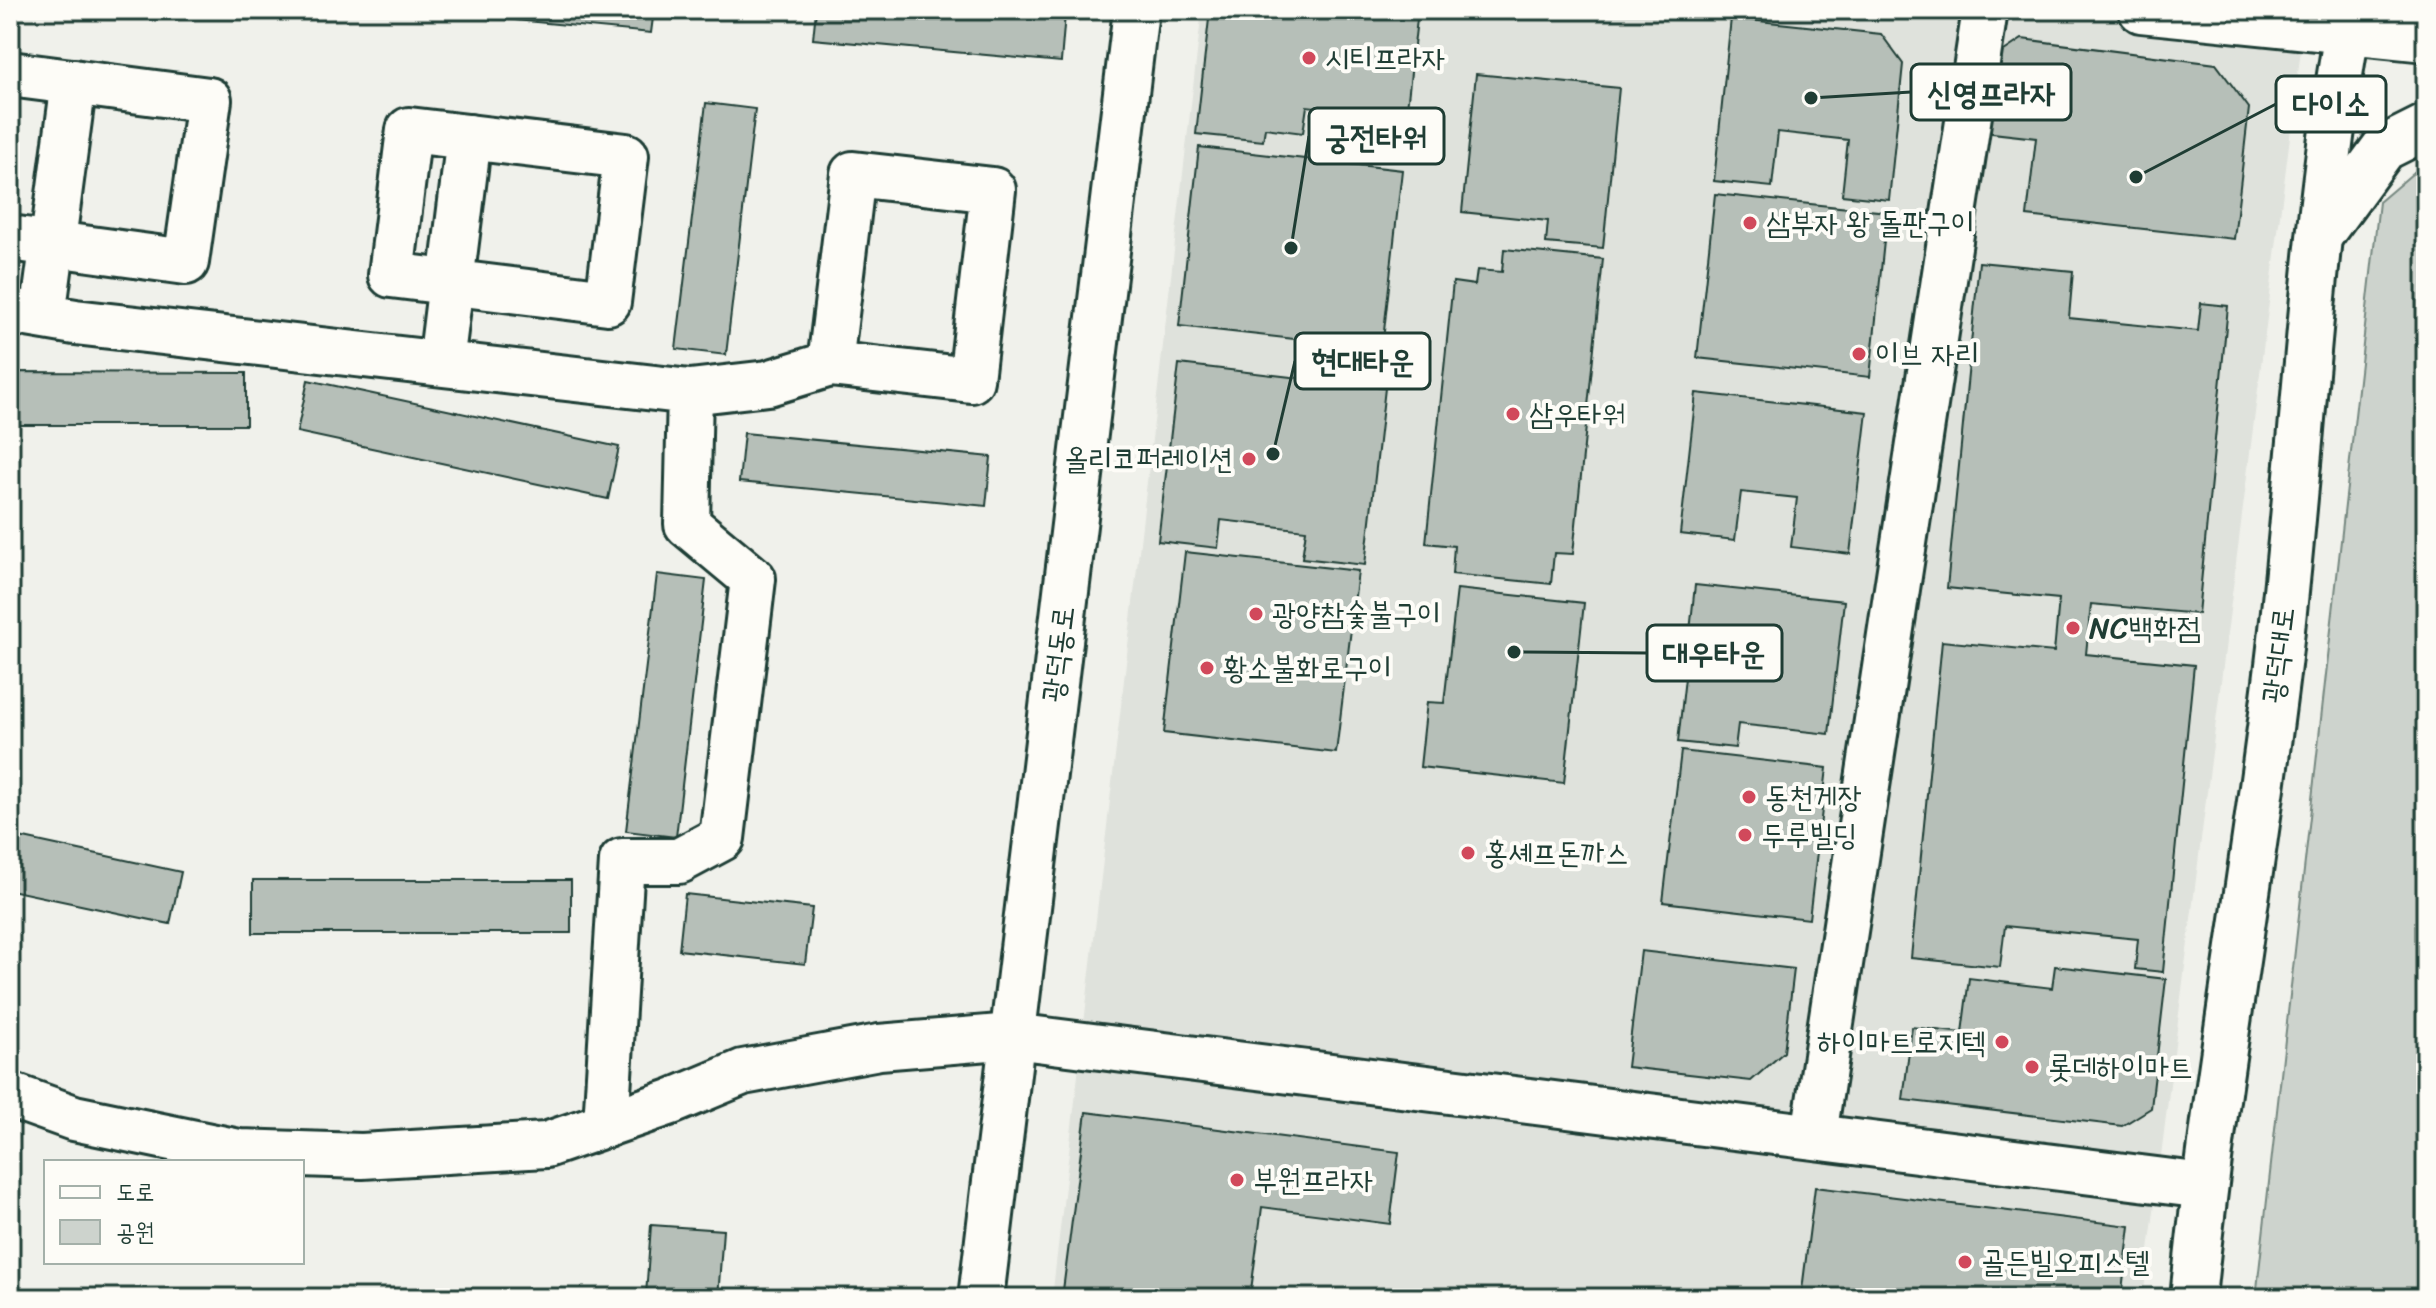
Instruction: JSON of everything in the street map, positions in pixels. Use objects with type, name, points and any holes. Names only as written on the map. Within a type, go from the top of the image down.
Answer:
[{"type":"street","name":"광덕동로","points":[[981,1298],[1136,10]]},
{"type":"street","points":[[1814,1135],[1985,10]]},
{"type":"street","points":[[2141,10],[2349,20],[2426,39]]},
{"type":"street","name":"광덕대로","points":[[2193,1298],[2204,1186],[2278,664],[2318,237],[2349,20]]},
{"type":"street","points":[[10,74],[209,100],[186,262],[10,238]]},
{"type":"street","points":[[74,82],[53,243],[26,314],[690,392],[768,383],[830,364],[971,380],[993,190],[853,174],[830,364]]},
{"type":"street","points":[[2318,237],[2384,148],[2426,127]]},
{"type":"street","points":[[409,130],[626,156],[608,302],[451,282],[391,275],[409,130]]},
{"type":"street","points":[[441,363],[469,137]]},
{"type":"street","points":[[606,1125],[622,861],[679,861],[722,838],[753,579],[687,524],[690,392]]},
{"type":"street","points":[[10,1095],[74,1118],[239,1152],[362,1156],[546,1145],[743,1072],[879,1047],[1013,1036],[2204,1186]]},
{"type":"shaded area","points":[[1202,10],[2306,10],[2143,1298],[1052,1298]]},
{"type":"green space","points":[[2426,162],[2426,1298],[2256,1298],[2379,202]]},
{"type":"building","points":[[410,10],[654,10],[651,33]]},
{"type":"building","points":[[816,10],[1029,10],[1065,14],[1061,62],[813,39]]},
{"type":"building","name":"시티프라자","points":[[1210,10],[1418,10],[1406,117],[1307,106],[1303,133],[1265,128],[1263,141],[1196,134]]},
{"type":"building","points":[[1731,18],[1881,34],[1903,64],[1889,200],[1842,195],[1848,140],[1778,132],[1772,187],[1714,181]]},
{"type":"building","points":[[2022,39],[2216,64],[2249,108],[2234,239],[2027,216],[2036,138],[1984,132],[1992,59]]},
{"type":"building","points":[[1476,74],[1619,88],[1603,248],[1546,243],[1548,221],[1462,212]]},
{"type":"building","points":[[706,103],[755,109],[726,355],[676,349]]},
{"type":"building","points":[[1199,147],[1402,170],[1382,349],[1179,326]]},
{"type":"building","points":[[1715,194],[1887,212],[1870,377],[1697,358]]},
{"type":"building","name":"삼우타워","points":[[1504,249],[1603,259],[1573,554],[1554,553],[1551,584],[1452,574],[1454,546],[1426,543],[1453,282],[1475,285],[1477,270],[1502,272]]},
{"type":"building","name":"NC백화점","points":[[1979,262],[2073,271],[2069,318],[2198,331],[2201,303],[2228,306],[2198,614],[2091,604],[2086,654],[2194,665],[2163,972],[2135,969],[2138,939],[2005,926],[2000,967],[1911,958],[1942,641],[2054,652],[2059,599],[1947,588]]},
{"type":"building","points":[[1179,364],[1385,388],[1365,565],[1302,558],[1306,530],[1221,520],[1218,548],[1158,541]]},
{"type":"building","points":[[10,372],[246,373],[246,425],[10,425]]},
{"type":"building","points":[[308,380],[619,447],[608,499],[297,432]]},
{"type":"building","points":[[1696,393],[1867,412],[1850,554],[1791,547],[1797,498],[1741,492],[1735,540],[1680,534]]},
{"type":"building","points":[[744,433],[991,457],[986,506],[739,482]]},
{"type":"building","points":[[1185,552],[1358,571],[1336,753],[1164,733]]},
{"type":"building","points":[[657,574],[706,580],[676,837],[626,831]]},
{"type":"building","points":[[1695,585],[1844,601],[1829,734],[1738,724],[1735,748],[1678,742]]},
{"type":"building","points":[[1457,589],[1584,603],[1564,783],[1420,767],[1427,702],[1444,703]]},
{"type":"building","name":"두루빌딩","points":[[1681,751],[1827,768],[1809,919],[1663,902]]},
{"type":"building","points":[[10,835],[181,872],[170,924],[10,890]]},
{"type":"building","points":[[253,880],[571,880],[571,933],[253,933]]},
{"type":"building","points":[[685,894],[812,908],[805,964],[679,950]]},
{"type":"building","points":[[1641,951],[1794,969],[1784,1052],[1751,1081],[1627,1067]]},
{"type":"building","name":"롯데하이마트","points":[[2055,966],[2166,979],[2151,1108],[2122,1126],[1903,1100],[1912,1027],[1962,1033],[1969,978],[2052,988]]},
{"type":"building","name":"부원프라자","points":[[1086,1112],[1399,1152],[1390,1224],[1262,1207],[1250,1298],[1062,1298]]},
{"type":"building","name":"골든빌오피스텔","points":[[1815,1187],[2130,1226],[2121,1298],[1801,1298]]},
{"type":"building","points":[[651,1225],[723,1230],[718,1298],[646,1295]]},
{"type":"place","name":"시티프라자","points":[[1309,58]]},
{"type":"place","name":"신영프라자","points":[[1811,98]]},
{"type":"place","name":"다이소","points":[[2136,177]]},
{"type":"place","name":"삼부자 왕 돌판구이","points":[[1750,223]]},
{"type":"place","name":"궁전타워","points":[[1291,248]]},
{"type":"place","name":"이브 자리","points":[[1859,354]]},
{"type":"place","name":"삼우타워","points":[[1513,414]]},
{"type":"place","name":"현대타운","points":[[1273,454]]},
{"type":"place","name":"올리코퍼레이션","points":[[1249,459]]},
{"type":"place","name":"광양참숯불구이","points":[[1256,614]]},
{"type":"place","name":"NC백화점","points":[[2073,628]]},
{"type":"place","name":"대우타운","points":[[1514,652]]},
{"type":"place","name":"황소불화로구이","points":[[1207,668]]},
{"type":"place","name":"동천게장","points":[[1749,797]]},
{"type":"place","name":"두루빌딩","points":[[1745,835]]},
{"type":"place","name":"홍셰프돈까스","points":[[1468,853]]},
{"type":"place","name":"하이마트로지텍","points":[[2002,1042]]},
{"type":"place","name":"롯데하이마트","points":[[2032,1067]]},
{"type":"place","name":"부원프라자","points":[[1237,1180]]},
{"type":"place","name":"골든빌오피스텔","points":[[1965,1262]]}]
